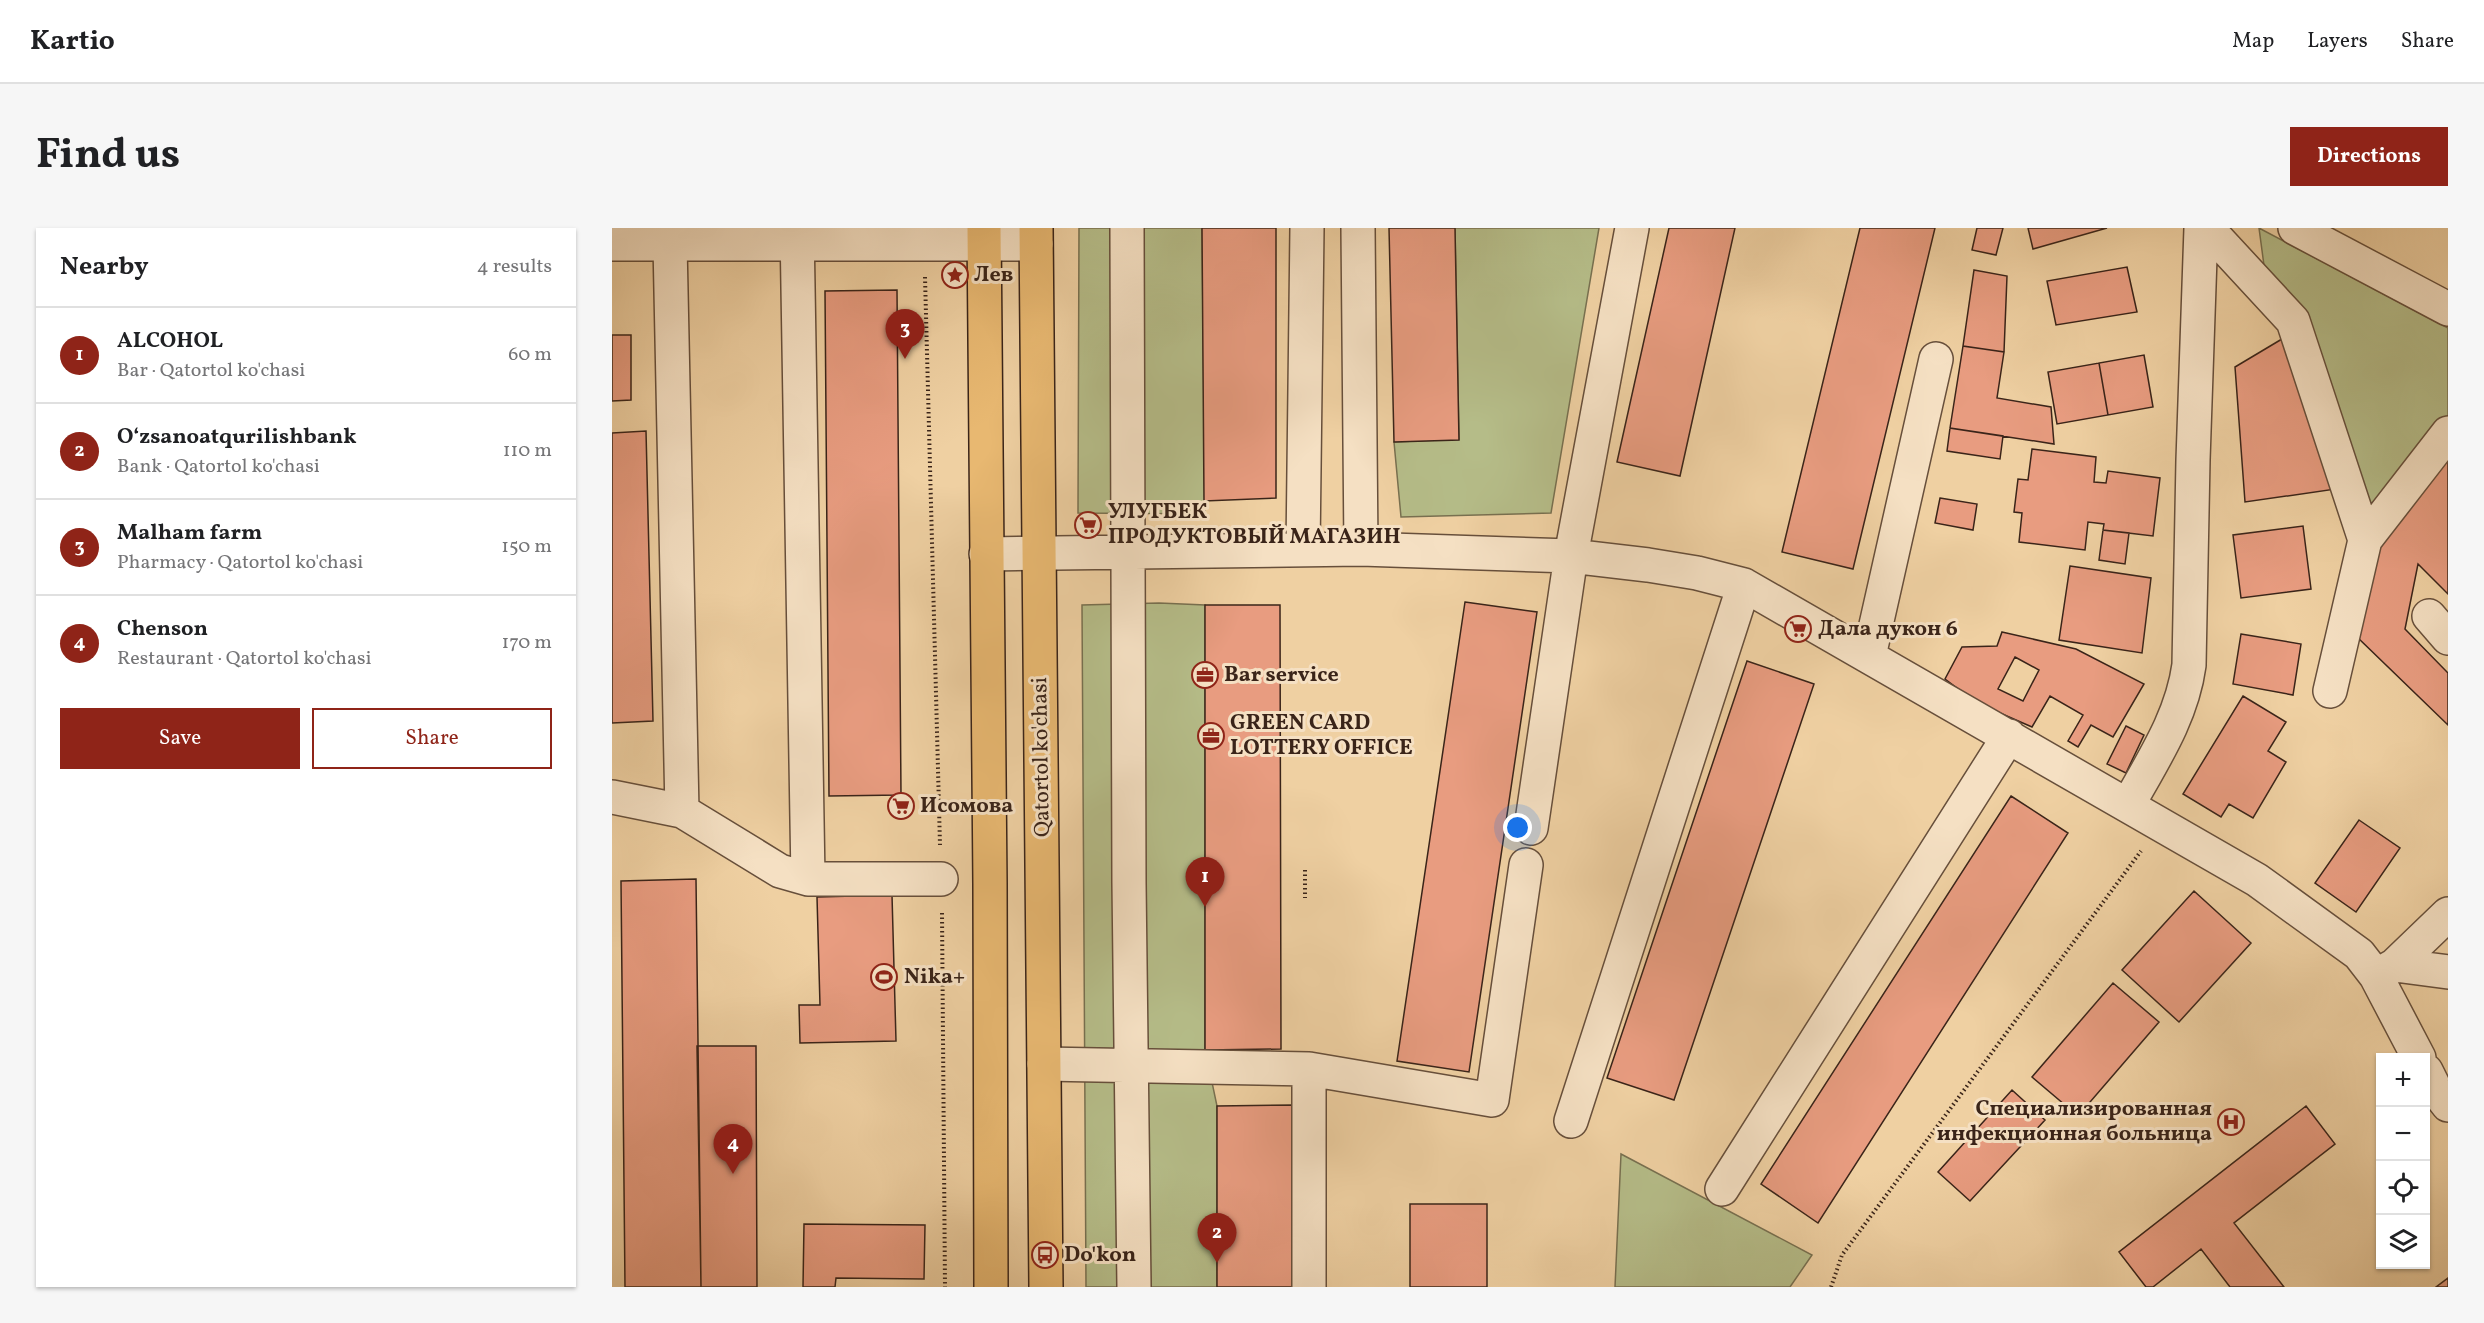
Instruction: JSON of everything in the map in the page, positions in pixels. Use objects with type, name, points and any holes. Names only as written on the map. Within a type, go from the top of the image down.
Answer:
[{"type":"main road","points":[[984,236],[991,1287]]},
{"type":"main road","name":"Qatortol ko'chasi","points":[[1036,236],[1046,1287]]},
{"type":"street","points":[[1127,228],[1129,883],[1134,1287]]},
{"type":"street","points":[[1303,549],[1307,228]]},
{"type":"street","points":[[1358,228],[1360,549]]},
{"type":"street","points":[[1531,828],[1571,556],[1632,228]]},
{"type":"street","points":[[2128,805],[2178,712],[2188,677],[2201,228]]},
{"type":"street","points":[[2207,228],[2293,321],[2365,540]]},
{"type":"street","points":[[2295,228],[2448,309]]},
{"type":"street","points":[[612,244],[670,244],[797,236],[924,243],[984,236],[1036,236]]},
{"type":"street","points":[[797,236],[808,879]]},
{"type":"street","points":[[670,244],[682,811]]},
{"type":"street","points":[[1869,656],[1936,359]]},
{"type":"street","points":[[2330,691],[2365,540],[2448,433]]},
{"type":"street","points":[[986,554],[1360,549],[1571,556],[1697,573],[1744,585],[2258,880],[2359,954],[2385,970],[2448,972]]},
{"type":"street","points":[[1571,1121],[1744,585]]},
{"type":"street","points":[[1722,1189],[2009,736]]},
{"type":"street","points":[[612,797],[682,811],[780,871],[808,879],[941,879]]},
{"type":"street","points":[[1044,1064],[1309,1069],[1492,1100],[1526,865]]},
{"type":"street","points":[[2385,970],[2448,914]]},
{"type":"street","points":[[2385,970],[2417,1053]]},
{"type":"street","points":[[1309,1069],[1309,1287]]},
{"type":"street","points":[[2430,1080],[2448,1105]]},
{"type":"path","points":[[924,243],[941,879],[945,1287]]},
{"type":"path","points":[[1831,1287],[1842,1255],[2161,825]]},
{"type":"path","points":[[1305,870],[1305,898]]},
{"type":"green space","points":[[1079,228],[1202,228],[1205,514],[1078,513]]},
{"type":"green space","points":[[1455,228],[1599,228],[1551,513],[1401,517],[1394,442],[1459,439]]},
{"type":"green space","points":[[2259,228],[2448,328],[2448,422],[2377,517],[2355,491],[2265,273]]},
{"type":"green space","points":[[1159,603],[1205,605],[1205,1049],[1217,1106],[1217,1287],[1086,1287],[1082,605]]},
{"type":"green space","points":[[1621,1154],[1812,1255],[1790,1287],[1615,1287]]},
{"type":"building","points":[[1202,228],[1276,228],[1276,498],[1204,501]]},
{"type":"building","points":[[1389,228],[1455,228],[1459,440],[1394,442]]},
{"type":"building","points":[[1669,228],[1735,228],[1680,476],[1617,462]]},
{"type":"building","points":[[1860,228],[1935,228],[1853,569],[1782,552]]},
{"type":"building","points":[[1977,228],[2003,228],[1996,255],[1972,250]]},
{"type":"building","points":[[2028,228],[2107,228],[2033,249]]},
{"type":"building","points":[[2127,267],[2137,312],[2056,325],[2047,281]]},
{"type":"building","points":[[1974,270],[2007,276],[2004,352],[1963,346]]},
{"type":"building","points":[[897,290],[901,795],[829,796],[825,291]]},
{"type":"building","points":[[612,335],[631,335],[631,400],[612,401]]},
{"type":"building","points":[[2287,336],[2336,489],[2245,502],[2235,367]]},
{"type":"building","points":[[1963,346],[2004,352],[1997,398],[2051,407],[2054,444],[1950,428]]},
{"type":"building","points":[[2144,355],[2153,407],[2108,415],[2099,363]]},
{"type":"building","points":[[2099,363],[2108,415],[2057,424],[2048,372]]},
{"type":"building","points":[[1950,428],[2003,436],[2000,459],[1947,451]]},
{"type":"building","points":[[646,431],[653,721],[612,723],[612,433]]},
{"type":"building","points":[[2448,444],[2448,594],[2418,564],[2405,629],[2448,673],[2448,725],[2355,635],[2387,523]]},
{"type":"building","points":[[2032,449],[2096,457],[2094,482],[2106,483],[2108,471],[2160,478],[2153,536],[2103,530],[2104,524],[2088,522],[2085,550],[2019,542],[2022,513],[2014,512],[2018,479],[2028,480]]},
{"type":"building","points":[[1940,498],[1977,504],[1973,530],[1935,523]]},
{"type":"building","points":[[2303,526],[2311,589],[2241,598],[2233,535]]},
{"type":"building","points":[[2103,530],[2129,533],[2125,564],[2099,560]]},
{"type":"building","points":[[2070,566],[2151,578],[2142,653],[2059,640]]},
{"type":"building","points":[[1465,602],[1537,612],[1469,1072],[1397,1061]]},
{"type":"building","points":[[1205,605],[1280,605],[1281,1049],[1205,1050]]},
{"type":"building","points":[[2002,632],[2076,649],[2144,684],[2113,737],[2091,725],[2078,747],[2068,741],[2083,715],[2050,696],[2032,727],[1977,703],[1945,679],[1962,647],[1997,646]],"holes":[[[2015,657],[2039,670],[2023,701],[1998,689]]]},
{"type":"building","points":[[2241,634],[2301,644],[2293,695],[2233,684]]},
{"type":"building","points":[[1747,661],[1814,684],[1674,1100],[1607,1078]]},
{"type":"building","points":[[2243,696],[2286,722],[2268,751],[2286,762],[2253,818],[2229,804],[2221,817],[2183,794]]},
{"type":"building","points":[[2126,726],[2144,735],[2126,773],[2107,764]]},
{"type":"building","points":[[2011,796],[2068,833],[1818,1223],[1761,1184]]},
{"type":"building","points":[[2359,820],[2400,848],[2356,912],[2315,883]]},
{"type":"building","points":[[696,879],[701,1287],[625,1287],[621,881]]},
{"type":"building","points":[[2194,891],[2251,943],[2179,1022],[2122,970]]},
{"type":"building","points":[[892,895],[896,1041],[800,1043],[799,1005],[820,1005],[817,897]]},
{"type":"building","points":[[2113,983],[2159,1022],[2078,1116],[2032,1077]]},
{"type":"building","points":[[697,1046],[756,1046],[757,1287],[701,1287]]},
{"type":"building","points":[[2012,1090],[2045,1120],[1970,1201],[1938,1172]]},
{"type":"building","points":[[1292,1105],[1292,1287],[1217,1287],[1217,1106]]},
{"type":"building","points":[[2306,1106],[2335,1144],[2234,1223],[2284,1287],[2230,1287],[2201,1249],[2153,1287],[2146,1287],[2119,1252]]},
{"type":"building","points":[[1410,1204],[1487,1204],[1487,1287],[1410,1287]]},
{"type":"building","points":[[804,1224],[925,1225],[924,1279],[836,1278],[835,1287],[803,1287]]},
{"type":"building","points":[[2448,1278],[2448,1287],[2436,1287]]},
{"type":"place","name":"Лев","points":[[955,275]]},
{"type":"place","name":"Malham farm","points":[[905,359]]},
{"type":"place","name":"УЛУГБЕК ПРОДУКТОВЫЙ МАГАЗИН","points":[[1088,525]]},
{"type":"place","name":"Дала дукон 6","points":[[1798,629]]},
{"type":"place","name":"Bar service","points":[[1205,675]]},
{"type":"place","name":"GREEN CARD LOTTERY OFFICE","points":[[1211,736]]},
{"type":"place","name":"Исомова","points":[[901,806]]},
{"type":"place","name":"ALCOHOL","points":[[1205,907]]},
{"type":"place","name":"Nika+","points":[[884,977]]},
{"type":"place","name":"Специализированная инфекционная больница","points":[[2231,1122]]},
{"type":"place","name":"Chenson","points":[[733,1174]]},
{"type":"place","name":"Do'kon","points":[[1045,1255]]},
{"type":"place","name":"Oʻzsanoatqurilishbank","points":[[1217,1263]]}]
